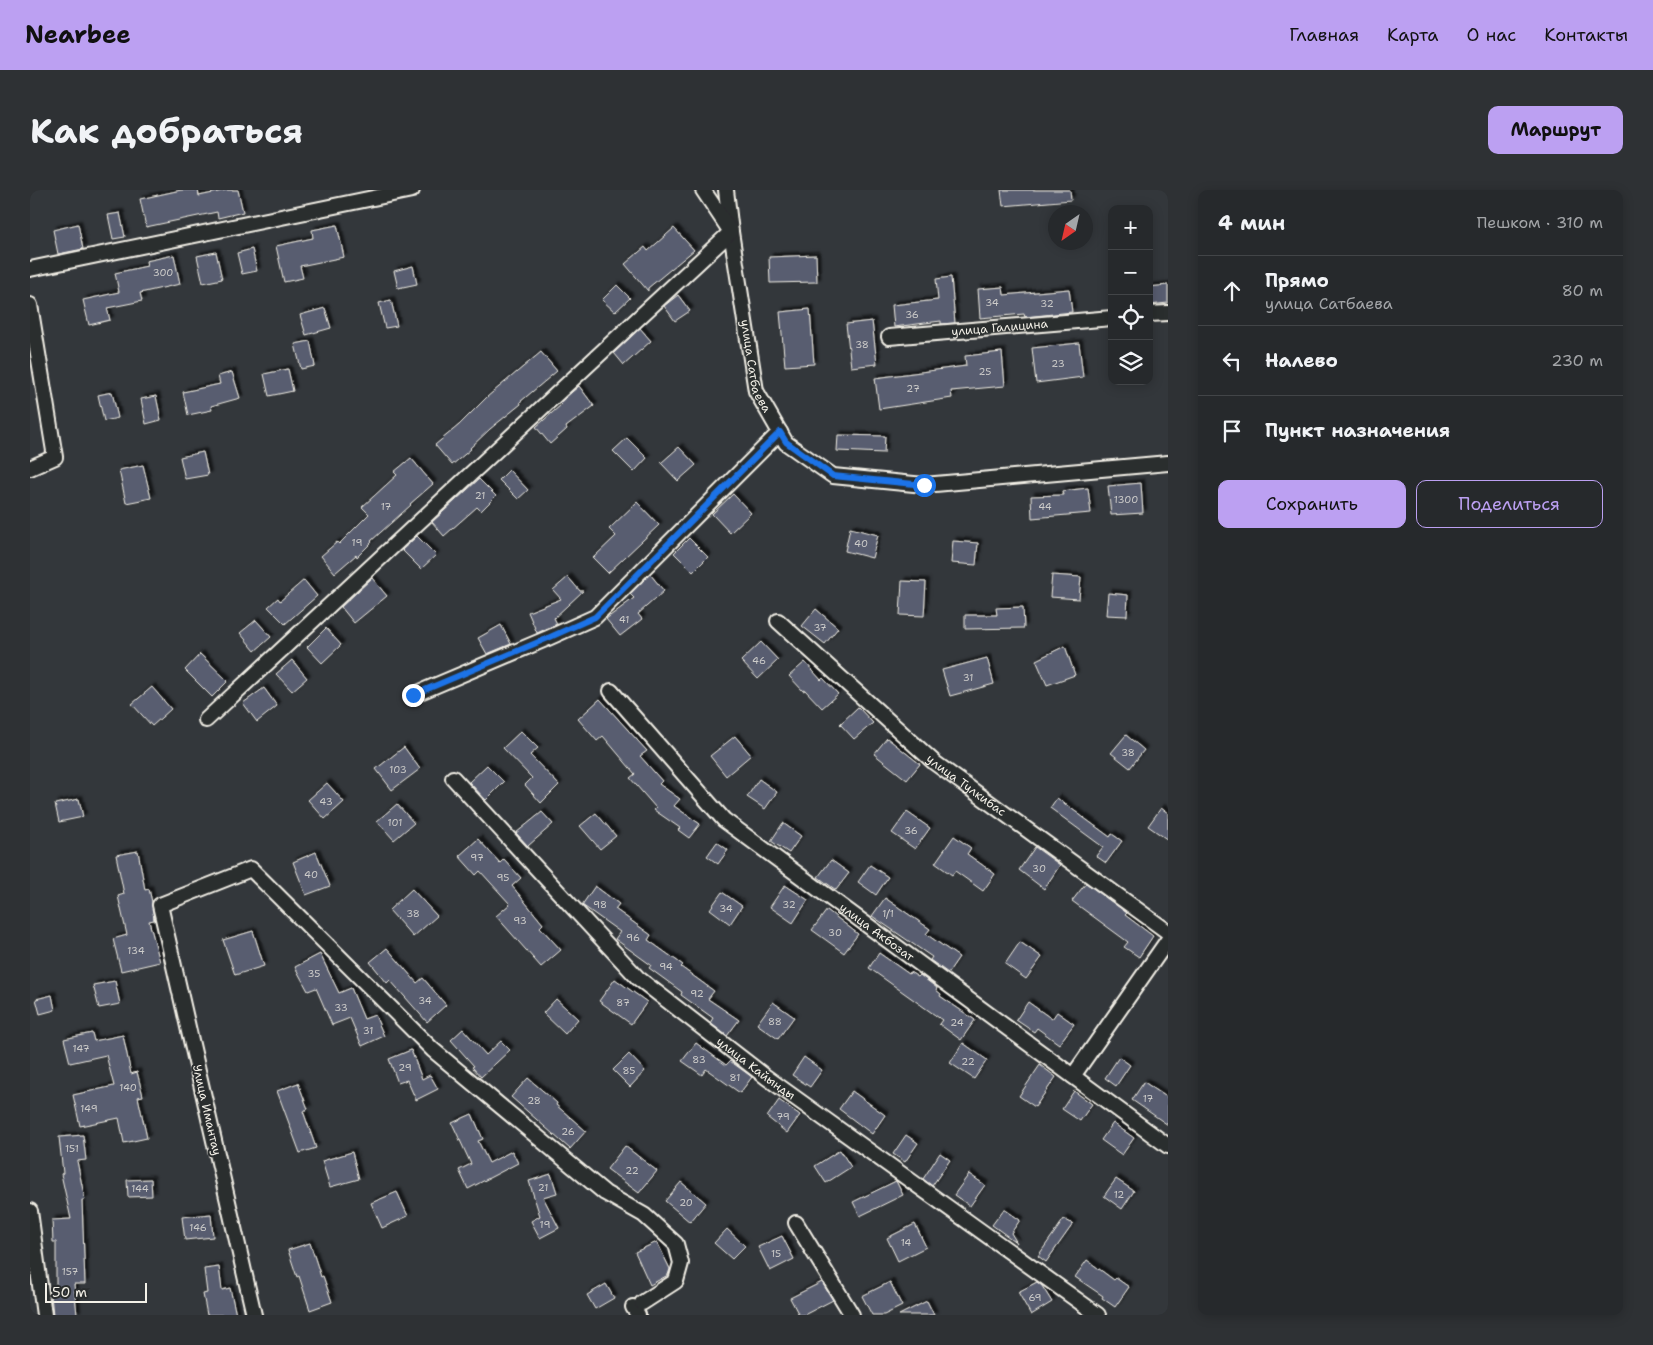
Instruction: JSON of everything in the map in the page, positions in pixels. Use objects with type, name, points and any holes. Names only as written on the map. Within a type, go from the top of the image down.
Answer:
[{"type":"street","points":[[30,269],[412,190]]},
{"type":"street","points":[[206,720],[731,232],[703,190]]},
{"type":"street","name":"улица Сатбаева","points":[[726,190],[756,391],[786,442],[833,476],[924,485],[1168,463]]},
{"type":"street","points":[[30,305],[56,458],[30,468]]},
{"type":"street","points":[[1153,314],[1168,313]]},
{"type":"street","name":"улица Галицина","points":[[889,338],[1108,318]]},
{"type":"street","points":[[413,695],[595,617],[780,432]]},
{"type":"street","name":"улица Тулкибас","points":[[778,620],[935,763],[1168,932]]},
{"type":"street","name":"улица Акбозат","points":[[611,691],[724,820],[1168,1146]]},
{"type":"street","name":"улица Кайынды","points":[[452,778],[638,978],[766,1077],[1098,1315]]},
{"type":"street","name":"Улица Имантау","points":[[254,1315],[160,906],[251,868],[433,1050],[605,1193],[644,1216],[676,1244],[681,1263],[676,1281],[638,1308]]},
{"type":"street","points":[[1073,1076],[1168,940]]},
{"type":"street","points":[[30,1211],[44,1315]]},
{"type":"street","points":[[796,1222],[852,1315]]},
{"type":"street","points":[[1077,1300],[1084,1315]]},
{"type":"building","points":[[181,190],[198,190],[199,196],[227,190],[238,190],[243,212],[218,218],[217,212],[146,227],[140,199]]},
{"type":"building","points":[[1001,190],[1070,190],[1071,200],[1003,206]]},
{"type":"building","points":[[120,213],[125,237],[113,239],[108,215]]},
{"type":"building","points":[[78,224],[83,249],[58,254],[53,230]]},
{"type":"building","points":[[337,225],[344,257],[300,266],[303,278],[284,282],[276,246],[313,238],[312,230]]},
{"type":"building","points":[[674,228],[694,250],[648,288],[648,291],[625,264],[645,247],[648,251]]},
{"type":"building","points":[[252,249],[257,271],[242,274],[237,253]]},
{"type":"building","points":[[216,252],[222,279],[203,283],[197,256]]},
{"type":"building","points":[[174,255],[180,284],[140,293],[142,301],[107,308],[110,320],[89,325],[83,300],[119,292],[115,273],[147,266],[146,261]]},
{"type":"building","points":[[816,255],[817,282],[770,283],[769,257]]},
{"type":"building","points":[[413,266],[417,284],[398,288],[394,271]]},
{"type":"building","points":[[951,277],[955,323],[941,324],[941,321],[894,327],[892,305],[938,300],[936,279]]},
{"type":"building","points":[[617,285],[630,298],[615,312],[602,300]]},
{"type":"building","points":[[1168,285],[1168,303],[1153,305],[1153,287]]},
{"type":"building","points":[[1003,287],[1004,295],[1069,289],[1072,312],[1025,317],[1024,314],[980,318],[978,289]]},
{"type":"building","points":[[678,295],[690,311],[675,321],[664,306]]},
{"type":"building","points":[[391,300],[397,326],[385,328],[379,303]]},
{"type":"building","points":[[325,308],[331,328],[306,335],[300,315]]},
{"type":"building","points":[[810,309],[814,364],[785,366],[780,312]]},
{"type":"building","points":[[872,321],[877,364],[851,367],[846,324]]},
{"type":"building","points":[[640,328],[651,341],[624,365],[614,353]]},
{"type":"building","points":[[310,341],[315,366],[301,369],[295,344]]},
{"type":"building","points":[[1079,343],[1083,377],[1036,383],[1032,348]]},
{"type":"building","points":[[541,352],[557,371],[520,402],[521,404],[490,429],[452,465],[435,445],[459,425],[487,397]]},
{"type":"building","points":[[1002,352],[1005,386],[951,391],[952,398],[879,409],[875,378],[966,366],[965,356]]},
{"type":"building","points":[[288,369],[293,391],[269,396],[264,374]]},
{"type":"building","points":[[232,372],[240,398],[211,406],[212,410],[188,415],[183,392],[220,384],[218,376]]},
{"type":"building","points":[[579,386],[594,406],[566,427],[567,429],[550,444],[536,427]]},
{"type":"building","points":[[112,392],[118,418],[104,421],[98,395]]},
{"type":"building","points":[[156,396],[161,420],[146,424],[141,399]]},
{"type":"building","points":[[838,435],[885,436],[884,453],[837,451]]},
{"type":"building","points":[[627,438],[647,458],[634,472],[613,451]]},
{"type":"building","points":[[679,447],[696,465],[678,481],[661,463]]},
{"type":"building","points":[[203,452],[208,475],[185,479],[180,457]]},
{"type":"building","points":[[411,458],[433,484],[371,541],[357,557],[356,555],[335,573],[321,556],[337,542],[339,544],[369,514],[362,507],[397,475],[394,472]]},
{"type":"building","points":[[143,465],[151,498],[126,503],[119,470]]},
{"type":"building","points":[[509,470],[528,490],[518,499],[499,480]]},
{"type":"building","points":[[479,479],[496,496],[481,511],[477,507],[444,536],[432,522]]},
{"type":"building","points":[[1141,483],[1143,513],[1111,515],[1108,486]]},
{"type":"building","points":[[1088,488],[1091,513],[1032,518],[1031,496],[1063,495],[1062,491]]},
{"type":"building","points":[[733,494],[751,513],[730,533],[712,514]]},
{"type":"building","points":[[637,502],[659,525],[608,573],[593,558],[616,536],[609,529]]},
{"type":"building","points":[[850,528],[878,535],[872,558],[845,551]]},
{"type":"building","points":[[417,536],[436,555],[421,569],[402,550]]},
{"type":"building","points":[[689,538],[708,557],[693,572],[674,553]]},
{"type":"building","points":[[953,541],[978,543],[976,565],[951,563]]},
{"type":"building","points":[[650,574],[664,591],[638,614],[642,619],[620,636],[606,619],[634,598],[630,594]]},
{"type":"building","points":[[1052,575],[1081,577],[1079,599],[1050,597]]},
{"type":"building","points":[[568,577],[580,591],[583,591],[554,618],[557,624],[537,633],[528,612],[561,599],[553,590]]},
{"type":"building","points":[[372,578],[387,596],[354,623],[341,607]]},
{"type":"building","points":[[304,580],[317,596],[285,624],[268,607],[278,598],[280,601]]},
{"type":"building","points":[[902,581],[926,582],[924,616],[900,615]]},
{"type":"building","points":[[1108,593],[1128,595],[1127,616],[1106,615]]},
{"type":"building","points":[[1023,607],[1024,628],[965,629],[965,615],[997,615],[996,608]]},
{"type":"building","points":[[816,609],[838,628],[825,644],[802,626]]},
{"type":"building","points":[[256,620],[271,637],[255,651],[240,633]]},
{"type":"building","points":[[501,625],[511,644],[487,654],[478,638]]},
{"type":"building","points":[[326,628],[341,645],[322,663],[307,647]]},
{"type":"building","points":[[761,642],[778,660],[758,679],[741,661]]},
{"type":"building","points":[[1065,646],[1075,675],[1047,685],[1036,660]]},
{"type":"building","points":[[200,654],[228,681],[212,697],[185,670]]},
{"type":"building","points":[[987,658],[994,684],[950,696],[942,670]]},
{"type":"building","points":[[292,660],[307,678],[292,691],[276,674]]},
{"type":"building","points":[[805,662],[821,680],[823,678],[838,694],[822,708],[789,676]]},
{"type":"building","points":[[152,687],[171,709],[152,726],[132,704]]},
{"type":"building","points":[[264,688],[277,706],[257,722],[243,703]]},
{"type":"building","points":[[600,699],[647,751],[640,756],[662,781],[659,784],[680,799],[674,806],[700,824],[689,838],[678,830],[680,828],[654,810],[656,808],[630,778],[635,774],[603,736],[597,741],[578,719]]},
{"type":"building","points":[[858,707],[873,723],[854,739],[840,724]]},
{"type":"building","points":[[521,731],[538,748],[530,755],[559,785],[541,803],[525,785],[532,778],[503,748]]},
{"type":"building","points":[[1126,735],[1144,750],[1130,768],[1111,753]]},
{"type":"building","points":[[735,736],[751,755],[726,776],[710,756]]},
{"type":"building","points":[[887,738],[920,764],[907,780],[874,754]]},
{"type":"building","points":[[404,747],[420,769],[392,790],[376,769]]},
{"type":"building","points":[[487,765],[504,782],[486,800],[469,782]]},
{"type":"building","points":[[759,779],[777,792],[765,809],[747,797]]},
{"type":"building","points":[[327,783],[344,802],[325,819],[308,800]]},
{"type":"building","points":[[1057,798],[1110,837],[1112,834],[1122,841],[1106,863],[1096,856],[1103,847],[1050,808]]},
{"type":"building","points":[[79,799],[83,817],[59,822],[55,804]]},
{"type":"building","points":[[397,804],[414,823],[394,840],[377,821]]},
{"type":"building","points":[[1161,808],[1168,813],[1168,840],[1148,826]]},
{"type":"building","points":[[542,812],[553,824],[528,846],[516,833]]},
{"type":"building","points":[[907,812],[930,828],[915,849],[892,833]]},
{"type":"building","points":[[596,813],[616,836],[600,849],[580,826]]},
{"type":"building","points":[[783,823],[801,836],[789,853],[771,841]]},
{"type":"building","points":[[954,836],[971,848],[967,854],[995,874],[983,891],[955,871],[952,875],[935,863]]},
{"type":"building","points":[[478,839],[500,863],[504,859],[521,878],[512,886],[543,924],[540,927],[561,950],[541,967],[496,916],[510,904],[480,871],[476,875],[459,856]]},
{"type":"building","points":[[717,842],[728,850],[718,864],[707,856]]},
{"type":"building","points":[[1035,847],[1060,865],[1044,889],[1019,870]]},
{"type":"building","points":[[138,851],[145,890],[149,889],[152,902],[154,920],[149,921],[160,962],[121,971],[113,939],[127,935],[118,896],[124,894],[116,855]]},
{"type":"building","points":[[316,852],[330,886],[306,895],[293,862]]},
{"type":"building","points":[[831,860],[849,873],[836,890],[818,877]]},
{"type":"building","points":[[870,865],[888,877],[876,895],[858,882]]},
{"type":"building","points":[[1086,883],[1127,913],[1125,915],[1153,936],[1139,957],[1124,947],[1128,942],[1072,901]]},
{"type":"building","points":[[785,885],[808,900],[793,923],[770,907]]},
{"type":"building","points":[[595,886],[619,904],[615,909],[651,935],[648,940],[683,965],[681,967],[714,991],[708,999],[739,1020],[727,1036],[710,1023],[713,1018],[681,995],[682,992],[649,968],[651,965],[615,939],[620,932],[582,905]]},
{"type":"building","points":[[412,889],[437,916],[413,937],[389,910]]},
{"type":"building","points":[[722,892],[742,906],[730,924],[710,909]]},
{"type":"building","points":[[885,898],[930,929],[926,934],[959,957],[948,973],[930,960],[932,957],[872,916]]},
{"type":"building","points":[[827,910],[858,934],[844,953],[812,930]]},
{"type":"building","points":[[253,931],[264,966],[235,975],[223,940]]},
{"type":"building","points":[[1020,942],[1042,957],[1026,979],[1005,964]]},
{"type":"building","points":[[387,948],[417,983],[423,978],[446,1005],[427,1022],[390,980],[387,983],[370,962]]},
{"type":"building","points":[[879,953],[909,974],[910,972],[918,977],[920,975],[937,988],[936,990],[941,994],[940,996],[975,1020],[961,1040],[939,1024],[942,1020],[869,968]]},
{"type":"building","points":[[320,954],[339,993],[351,988],[364,1019],[375,1015],[384,1036],[362,1046],[350,1018],[332,1025],[316,988],[308,991],[295,967]]},
{"type":"building","points":[[615,979],[647,1002],[631,1024],[599,1001]]},
{"type":"building","points":[[115,981],[120,1004],[99,1008],[93,985]]},
{"type":"building","points":[[52,995],[55,1010],[40,1014],[36,999]]},
{"type":"building","points":[[556,999],[578,1019],[565,1034],[543,1013]]},
{"type":"building","points":[[773,1002],[794,1017],[778,1039],[757,1024]]},
{"type":"building","points":[[1028,1002],[1052,1019],[1057,1012],[1074,1024],[1059,1044],[1037,1028],[1034,1032],[1016,1020]]},
{"type":"building","points":[[463,1029],[486,1055],[501,1041],[510,1050],[481,1077],[451,1040]]},
{"type":"building","points":[[92,1033],[94,1041],[123,1035],[131,1074],[137,1072],[143,1096],[138,1097],[147,1138],[124,1143],[119,1118],[80,1126],[73,1095],[114,1086],[106,1055],[70,1063],[64,1039]]},
{"type":"building","points":[[696,1043],[726,1065],[730,1061],[752,1077],[740,1093],[706,1069],[702,1075],[682,1061]]},
{"type":"building","points":[[963,1043],[987,1060],[974,1079],[950,1063]]},
{"type":"building","points":[[411,1050],[422,1079],[430,1075],[438,1089],[416,1100],[407,1080],[398,1083],[389,1059]]},
{"type":"building","points":[[629,1054],[645,1071],[630,1087],[613,1070]]},
{"type":"building","points":[[804,1057],[822,1070],[810,1087],[792,1075]]},
{"type":"building","points":[[1119,1057],[1130,1065],[1116,1086],[1105,1078]]},
{"type":"building","points":[[1040,1065],[1056,1077],[1035,1107],[1019,1096]]},
{"type":"building","points":[[528,1078],[586,1131],[570,1149],[511,1097]]},
{"type":"building","points":[[1144,1082],[1168,1098],[1168,1125],[1132,1100]]},
{"type":"building","points":[[298,1083],[308,1109],[303,1111],[316,1148],[300,1153],[277,1091]]},
{"type":"building","points":[[852,1091],[885,1115],[872,1134],[839,1109]]},
{"type":"building","points":[[1074,1091],[1092,1104],[1080,1121],[1062,1109]]},
{"type":"building","points":[[779,1100],[800,1115],[787,1133],[767,1117]]},
{"type":"building","points":[[472,1114],[483,1139],[478,1141],[489,1163],[512,1151],[518,1163],[468,1189],[459,1170],[471,1164],[452,1123]]},
{"type":"building","points":[[1113,1123],[1134,1138],[1122,1155],[1101,1140]]},
{"type":"building","points":[[83,1135],[86,1160],[77,1161],[85,1200],[82,1200],[85,1284],[74,1284],[77,1315],[53,1315],[51,1295],[56,1294],[56,1242],[53,1242],[52,1220],[71,1219],[61,1174],[63,1173],[59,1137]]},
{"type":"building","points":[[906,1135],[918,1143],[905,1162],[893,1154]]},
{"type":"building","points":[[625,1146],[657,1171],[639,1193],[607,1169]]},
{"type":"building","points":[[840,1150],[851,1167],[826,1183],[815,1166]]},
{"type":"building","points":[[352,1152],[359,1179],[330,1187],[322,1161]]},
{"type":"building","points":[[940,1153],[950,1160],[932,1186],[923,1179]]},
{"type":"building","points":[[551,1174],[557,1193],[543,1197],[559,1228],[540,1238],[531,1221],[540,1216],[529,1181]]},
{"type":"building","points":[[969,1174],[985,1185],[970,1206],[954,1195]]},
{"type":"building","points":[[151,1179],[152,1196],[128,1197],[127,1180]]},
{"type":"building","points":[[1116,1179],[1134,1191],[1122,1209],[1104,1196]]},
{"type":"building","points":[[896,1181],[903,1195],[860,1216],[853,1202]]},
{"type":"building","points":[[681,1182],[706,1203],[690,1222],[665,1201]]},
{"type":"building","points":[[397,1192],[408,1216],[382,1228],[371,1203]]},
{"type":"building","points":[[1004,1209],[1020,1220],[1011,1233],[1017,1243],[992,1225]]},
{"type":"building","points":[[211,1214],[213,1237],[185,1240],[182,1217]]},
{"type":"building","points":[[1064,1219],[1073,1224],[1046,1262],[1038,1256]]},
{"type":"building","points":[[915,1224],[926,1247],[898,1261],[887,1238]]},
{"type":"building","points":[[727,1229],[745,1246],[732,1259],[714,1243]]},
{"type":"building","points":[[782,1236],[794,1259],[770,1271],[758,1247]]},
{"type":"building","points":[[657,1242],[670,1269],[668,1275],[650,1285],[635,1252]]},
{"type":"building","points":[[310,1243],[321,1277],[323,1276],[332,1302],[310,1310],[288,1250]]},
{"type":"building","points":[[1087,1260],[1114,1280],[1116,1278],[1129,1287],[1115,1307],[1102,1298],[1103,1296],[1075,1277]]},
{"type":"building","points":[[219,1267],[222,1290],[230,1288],[236,1315],[207,1315],[203,1294],[207,1293],[204,1269]]},
{"type":"building","points":[[822,1282],[833,1300],[804,1315],[799,1315],[790,1298]]},
{"type":"building","points":[[890,1282],[902,1306],[884,1315],[872,1315],[862,1296]]},
{"type":"building","points":[[1037,1282],[1042,1286],[1052,1302],[1031,1315],[1018,1292]]},
{"type":"building","points":[[606,1284],[614,1298],[595,1309],[587,1295]]},
{"type":"building","points":[[927,1301],[934,1315],[899,1315]]},
{"type":"route","points":[[413,695],[595,617],[780,432],[786,442],[833,476],[924,485]]}]
